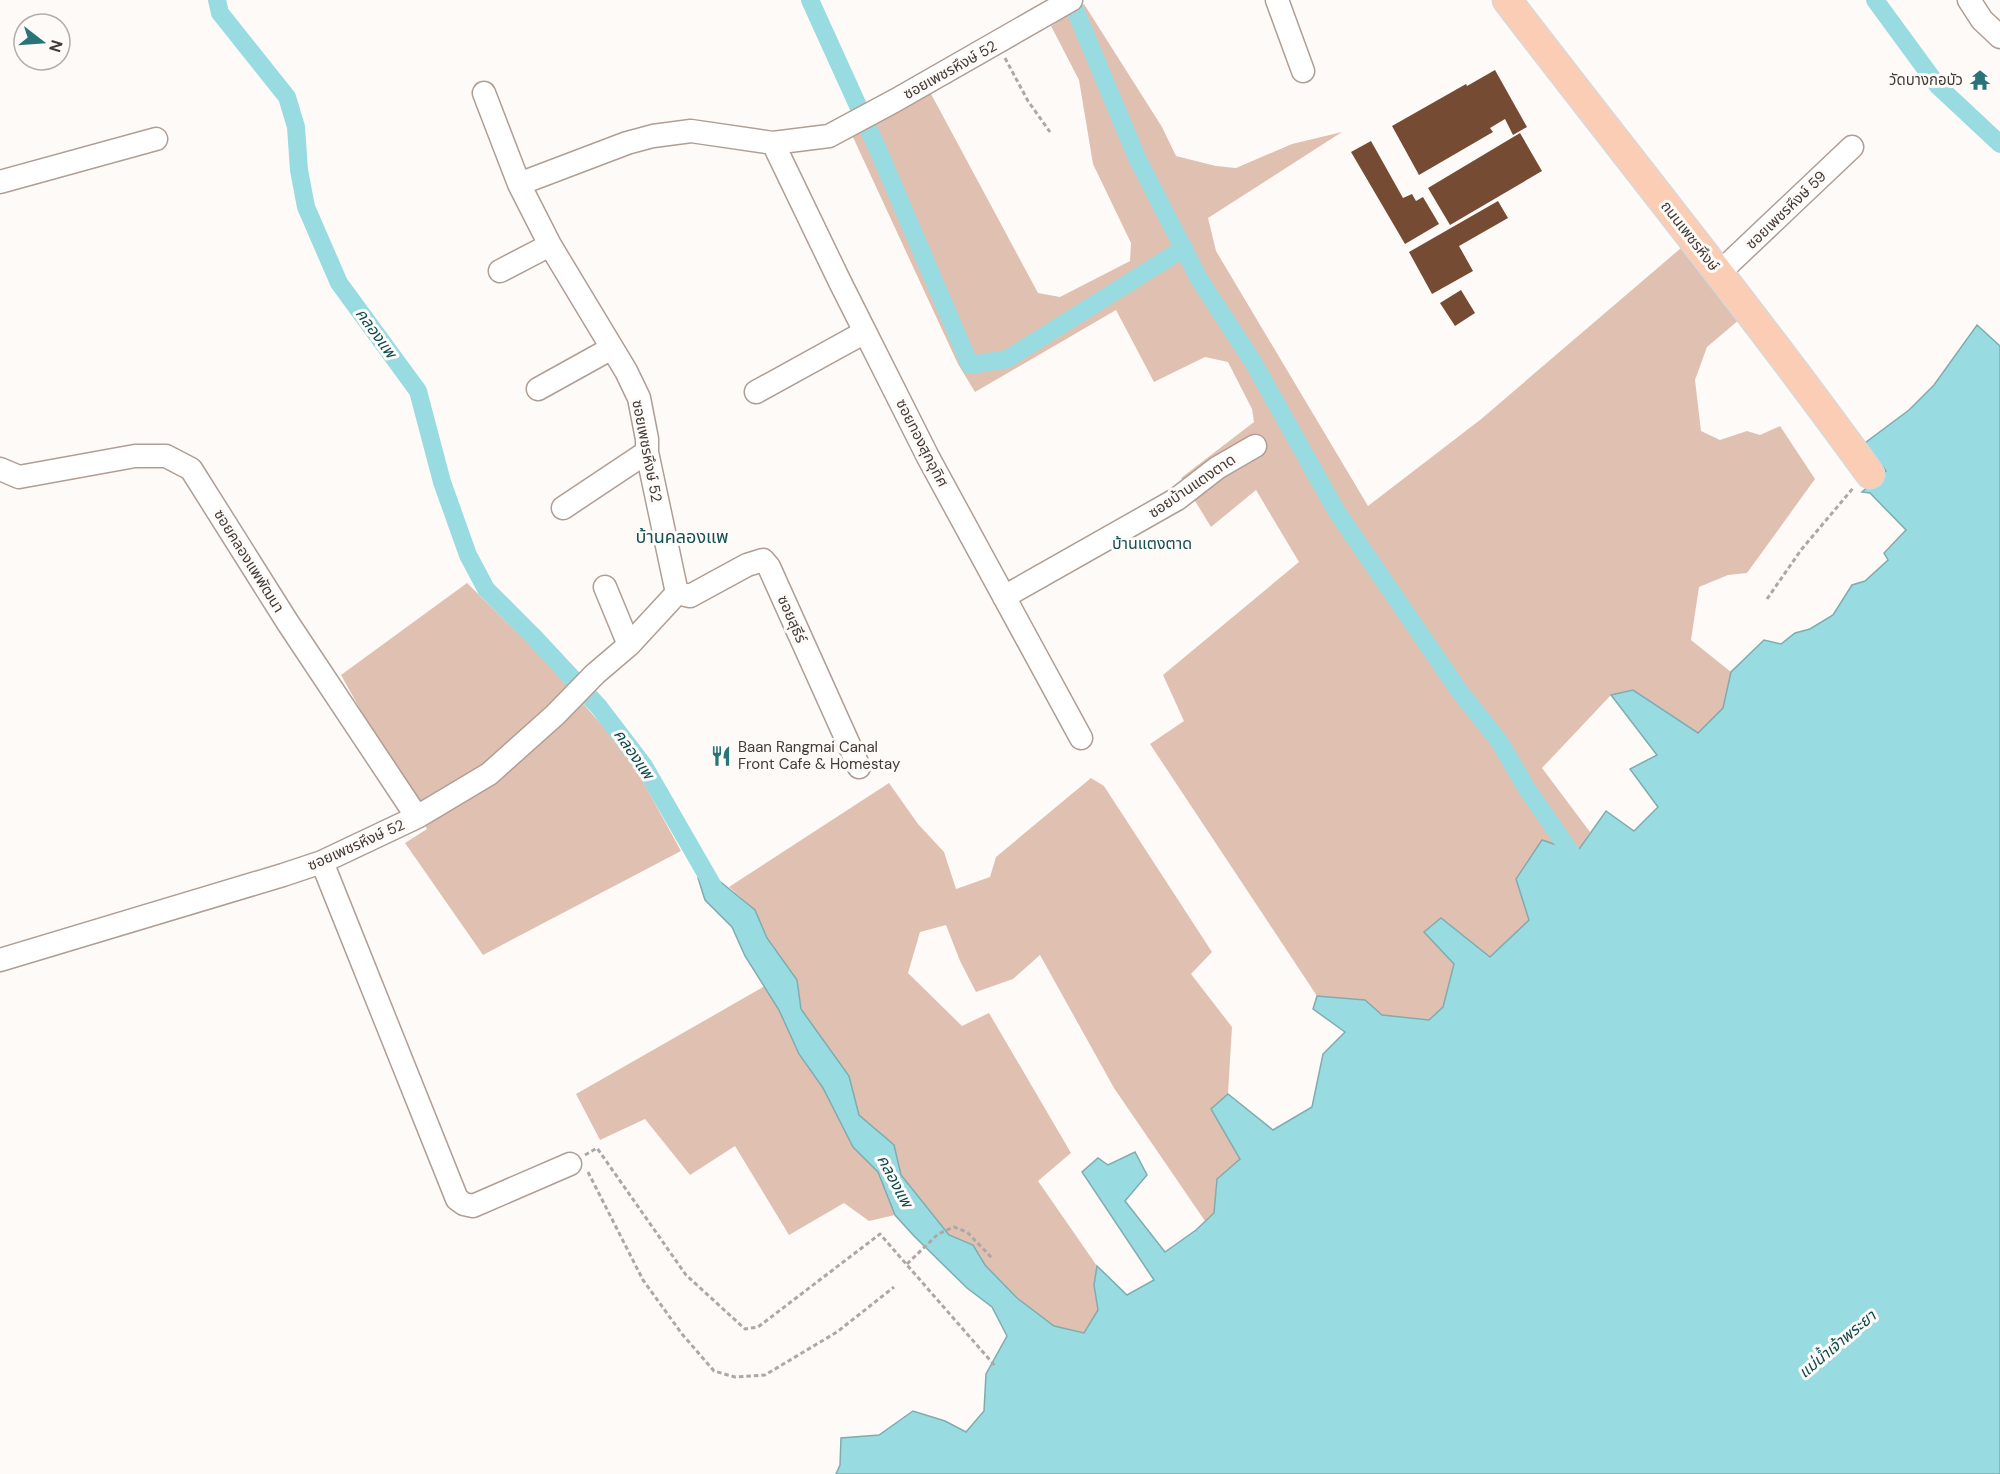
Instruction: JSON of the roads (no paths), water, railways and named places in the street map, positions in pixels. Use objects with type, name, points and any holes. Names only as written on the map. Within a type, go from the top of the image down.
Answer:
[{"type":"main road","name":"ถนนเพชรหึงษ์","points":[[1507,0],[1719,273],[1870,474]]},
{"type":"street","name":"ซอยเพชรหึงษ์ 52","points":[[0,960],[322,862],[417,817],[489,774],[629,645],[677,593],[647,452],[639,398],[626,370],[550,245],[519,184],[627,143],[653,136],[691,131],[773,142],[831,135],[997,44],[1071,0]]},
{"type":"street","points":[[1277,0],[1303,71]]},
{"type":"street","points":[[1969,0],[1982,20],[2000,38]]},
{"type":"street","points":[[484,93],[519,184]]},
{"type":"street","points":[[0,182],[156,139]]},
{"type":"street","name":"ซอยทองสุกอุทิศ","points":[[773,142],[928,457],[1082,738]]},
{"type":"street","name":"ซอยเพชรหึงษ์ 59","points":[[1719,273],[1852,147]]},
{"type":"street","points":[[500,271],[550,245]]},
{"type":"street","points":[[756,392],[865,332]]},
{"type":"street","points":[[538,389],[612,348]]},
{"type":"street","name":"ซอยบ้านแตงตาด","points":[[1004,597],[1177,499],[1217,468],[1255,446]]},
{"type":"street","points":[[563,508],[647,452]]},
{"type":"street","name":"ซอยคลองแพพัฒนา","points":[[0,469],[19,477],[135,456],[166,456],[191,469],[288,623],[417,817]]},
{"type":"street","name":"ซอยสุธีร์","points":[[677,593],[690,596],[747,565],[763,560],[769,567],[859,767]]},
{"type":"street","points":[[605,587],[629,645]]},
{"type":"street","points":[[322,862],[456,1199],[473,1206],[570,1164]]},
{"type":"water","name":"แม่น้ำเจ้าพระยา","points":[[1977,325],[2000,346],[2000,1474],[836,1474],[840,1465],[841,1438],[879,1435],[913,1411],[945,1421],[966,1432],[984,1411],[986,1374],[1007,1336],[992,1307],[967,1288],[895,1215],[878,1172],[853,1147],[823,1088],[799,1054],[779,1010],[745,956],[732,927],[705,900],[698,878],[701,866],[755,910],[767,938],[797,980],[801,1009],[849,1076],[859,1115],[894,1145],[901,1175],[949,1235],[973,1245],[985,1265],[1017,1298],[1054,1326],[1084,1333],[1098,1310],[1094,1285],[1097,1266],[1127,1295],[1154,1280],[1082,1172],[1098,1158],[1108,1165],[1135,1152],[1147,1175],[1125,1201],[1165,1252],[1196,1230],[1214,1213],[1217,1179],[1240,1159],[1211,1109],[1228,1094],[1273,1130],[1312,1107],[1323,1054],[1345,1032],[1313,1009],[1317,996],[1365,1000],[1382,1015],[1429,1020],[1443,1007],[1454,964],[1424,932],[1441,918],[1490,957],[1529,920],[1516,879],[1542,840],[1577,852],[1606,811],[1634,831],[1658,807],[1630,769],[1657,755],[1611,695],[1633,690],[1698,733],[1723,708],[1731,672],[1764,640],[1781,644],[1795,633],[1810,629],[1833,615],[1852,585],[1865,581],[1888,560],[1884,553],[1906,530],[1870,493],[1862,492],[1886,471],[1865,443],[1909,410],[1934,385]]},
{"type":"waterway","name":"คลองแพ","points":[[217,0],[220,13],[287,97],[296,127],[299,170],[306,207],[339,283],[418,391],[442,482],[468,555],[486,589],[599,707],[644,766],[713,886]]},
{"type":"waterway","points":[[810,0],[879,152],[970,365],[1007,359],[1184,248]]},
{"type":"waterway","points":[[1071,0],[1137,158],[1199,279],[1253,362],[1337,512],[1460,692],[1499,741],[1527,789],[1583,870]]},
{"type":"waterway","points":[[1875,0],[1938,86],[2000,144]]},
{"type":"place","name":"วัดบางกอบัว","points":[[1980,80]]},
{"type":"place","name":"Baan Rangmai Canal Front Cafe & Homestay","points":[[721,756]]},
{"type":"district","name":"บ้านคลองแพ","points":[[682,537]]},
{"type":"district","name":"บ้านแตงตาด","points":[[1152,543]]}]
